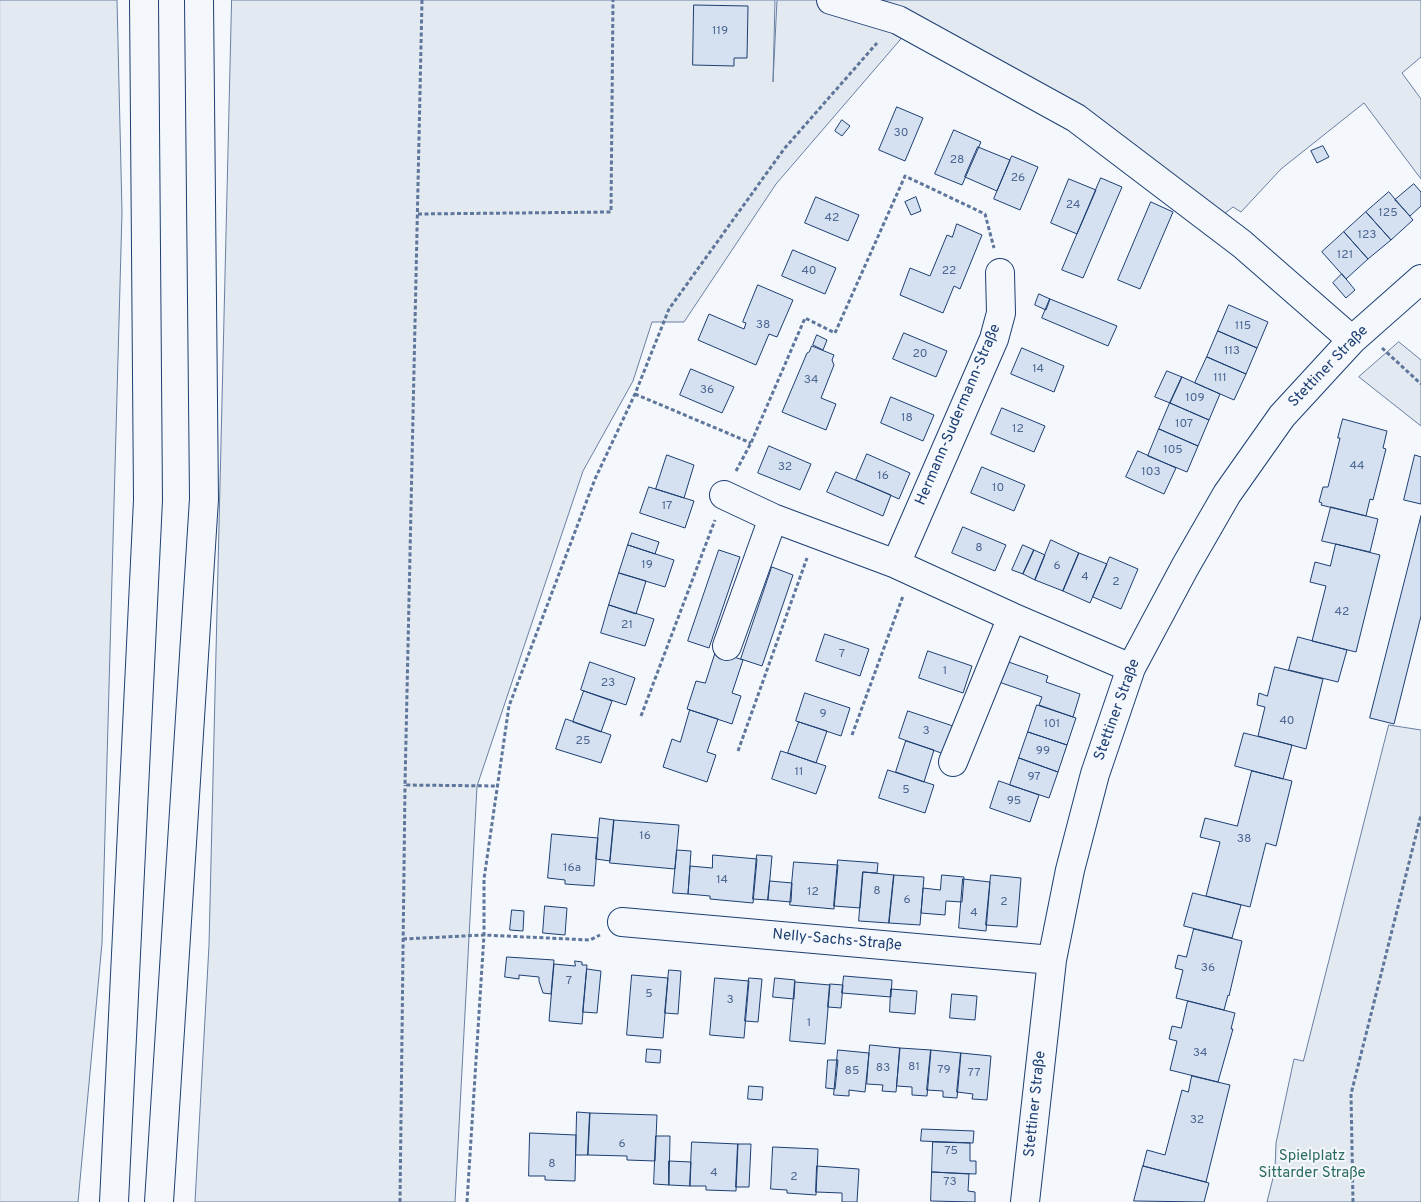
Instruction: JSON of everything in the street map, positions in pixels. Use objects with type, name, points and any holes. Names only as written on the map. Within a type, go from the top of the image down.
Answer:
[{"type":"main road","points":[[114,1202],[148,500],[144,0]]},
{"type":"main road","points":[[160,1202],[204,499],[199,0]]},
{"type":"main road","points":[[831,0],[898,20],[1076,118],[1358,335]]},
{"type":"main road","name":"Hermann-Sudermann-Straße","points":[[904,568],[994,339],[1001,313],[1000,273]]},
{"type":"main road","name":"Stettiner Straße","points":[[1025,1202],[1052,960],[1070,870],[1095,774],[1132,668],[1185,567],[1227,494],[1282,416],[1358,335],[1421,279]]},
{"type":"main road","points":[[724,495],[773,518],[904,568],[1132,668]]},
{"type":"main road","points":[[727,646],[773,518]]},
{"type":"main road","points":[[953,762],[1012,617]]},
{"type":"main road","name":"Nelly-Sachs-Straße","points":[[622,922],[1052,960]]},
{"type":"path","points":[[400,1202],[403,939],[422,0]]},
{"type":"path","points":[[418,214],[611,212],[613,0]]},
{"type":"path","points":[[467,1202],[484,935],[484,879],[509,706],[595,479],[635,394],[669,309],[784,148],[898,20]]},
{"type":"path","points":[[641,716],[724,495],[750,443],[804,318],[835,333],[906,176],[985,214],[1000,273]]},
{"type":"path","points":[[1358,335],[1421,384]]},
{"type":"path","points":[[635,394],[750,443]]},
{"type":"path","points":[[738,751],[816,534]]},
{"type":"path","points":[[852,735],[904,568]]},
{"type":"path","points":[[406,785],[497,786]]},
{"type":"path","points":[[1353,1202],[1350,1094],[1421,815]]},
{"type":"path","points":[[403,939],[484,935],[590,940],[622,922]]},
{"type":"green space","points":[[0,0],[117,0],[122,212],[102,943],[78,1202],[0,1202]]},
{"type":"green space","points":[[232,0],[775,0],[773,82],[777,0],[1421,0],[1421,57],[1402,73],[1421,99],[1421,179],[1364,103],[1281,169],[1241,212],[1233,207],[1224,214],[918,19],[776,184],[684,322],[652,322],[633,381],[583,471],[477,786],[455,1202],[195,1202],[209,945]]},
{"type":"green space","points":[[1399,342],[1421,360],[1421,426],[1359,377]]},
{"type":"green space","name":"Spielplatz Sittarder Straße","points":[[1389,725],[1421,730],[1421,1202],[1267,1202],[1275,1170],[1276,1143],[1294,1059],[1303,1061]]},
{"type":"building","points":[[694,5],[748,6],[747,58],[734,58],[734,66],[693,65]]},
{"type":"building","points":[[897,107],[923,118],[905,161],[879,150]]},
{"type":"building","points":[[842,120],[850,126],[842,136],[835,131]]},
{"type":"building","points":[[954,130],[981,142],[962,185],[935,174]]},
{"type":"building","points":[[1323,146],[1329,157],[1317,163],[1311,151]]},
{"type":"building","points":[[978,147],[1010,160],[997,191],[965,177]]},
{"type":"building","points":[[1012,156],[1038,167],[1020,210],[994,199]]},
{"type":"building","points":[[1101,178],[1122,187],[1083,278],[1062,270]]},
{"type":"building","points":[[1069,179],[1096,190],[1077,234],[1051,223]]},
{"type":"building","points":[[1414,184],[1421,192],[1421,206],[1410,216],[1395,200]]},
{"type":"building","points":[[1389,192],[1413,220],[1391,240],[1366,212]]},
{"type":"building","points":[[816,197],[859,215],[848,241],[805,223]]},
{"type":"building","points":[[916,197],[921,211],[911,215],[905,202]]},
{"type":"building","points":[[1151,202],[1173,212],[1140,289],[1118,280]]},
{"type":"building","points":[[1366,212],[1391,240],[1368,259],[1344,232]]},
{"type":"building","points":[[957,224],[982,235],[960,289],[954,286],[943,313],[900,295],[910,268],[930,276],[947,235],[952,237]]},
{"type":"building","points":[[1344,232],[1368,259],[1346,279],[1322,252]]},
{"type":"building","points":[[793,250],[836,268],[825,294],[782,276]]},
{"type":"building","points":[[1342,274],[1355,290],[1346,298],[1333,283]]},
{"type":"building","points":[[758,285],[793,300],[777,337],[769,334],[756,365],[698,340],[709,314],[744,329],[746,323],[743,322]]},
{"type":"building","points":[[1039,294],[1050,299],[1046,310],[1035,305]]},
{"type":"building","points":[[1050,299],[1117,326],[1108,346],[1042,318]]},
{"type":"building","points":[[1229,305],[1268,322],[1257,348],[1218,331]]},
{"type":"building","points":[[1218,331],[1257,348],[1246,374],[1207,357]]},
{"type":"building","points":[[904,333],[947,351],[936,377],[893,359]]},
{"type":"building","points":[[817,335],[827,340],[823,350],[813,345]]},
{"type":"building","points":[[812,346],[834,355],[832,360],[834,365],[821,398],[836,404],[826,430],[782,412],[807,353]]},
{"type":"building","points":[[1022,348],[1064,366],[1054,392],[1011,374]]},
{"type":"building","points":[[1207,357],[1246,374],[1234,400],[1195,383]]},
{"type":"building","points":[[691,369],[734,387],[722,413],[680,395]]},
{"type":"building","points":[[1167,371],[1182,377],[1170,403],[1155,397]]},
{"type":"building","points":[[1182,377],[1220,394],[1209,420],[1170,403]]},
{"type":"building","points":[[891,397],[934,415],[923,441],[881,423]]},
{"type":"building","points":[[1170,403],[1209,420],[1198,446],[1159,429]]},
{"type":"building","points":[[1002,408],[1045,426],[1034,452],[991,434]]},
{"type":"building","points":[[1343,419],[1387,431],[1383,448],[1386,449],[1373,500],[1370,499],[1366,516],[1321,505],[1322,503],[1319,502],[1323,487],[1328,487]]},
{"type":"building","points":[[1159,429],[1198,446],[1187,472],[1148,456]]},
{"type":"building","points":[[769,446],[811,464],[800,490],[758,473]]},
{"type":"building","points":[[1138,451],[1176,468],[1164,494],[1126,477]]},
{"type":"building","points":[[867,454],[910,473],[899,499],[856,480]]},
{"type":"building","points":[[667,455],[694,465],[684,498],[656,489]]},
{"type":"building","points":[[1415,455],[1421,457],[1421,504],[1404,500]]},
{"type":"building","points":[[982,467],[1025,485],[1014,511],[971,493]]},
{"type":"building","points":[[836,472],[891,495],[883,516],[827,492]]},
{"type":"building","points":[[649,487],[694,501],[685,528],[640,513]]},
{"type":"building","points":[[1331,507],[1378,519],[1370,552],[1322,541]]},
{"type":"building","points":[[1421,516],[1421,616],[1394,724],[1370,718]]},
{"type":"building","points":[[963,527],[1006,545],[995,571],[952,553]]},
{"type":"building","points":[[632,533],[659,542],[655,554],[628,545]]},
{"type":"building","points":[[1051,540],[1079,553],[1063,591],[1035,580]]},
{"type":"building","points":[[1336,544],[1380,555],[1356,652],[1312,641],[1326,586],[1310,582],[1315,562],[1330,566]]},
{"type":"building","points":[[628,545],[674,560],[665,587],[619,573]]},
{"type":"building","points":[[1023,545],[1034,550],[1023,574],[1012,570]]},
{"type":"building","points":[[719,550],[740,557],[709,648],[688,641]]},
{"type":"building","points":[[1034,550],[1045,555],[1035,580],[1023,574]]},
{"type":"building","points":[[1079,553],[1107,564],[1090,603],[1063,591]]},
{"type":"building","points":[[1110,557],[1138,569],[1121,609],[1093,597]]},
{"type":"building","points":[[772,567],[793,575],[762,666],[741,659]]},
{"type":"building","points":[[619,573],[646,581],[636,614],[609,605]]},
{"type":"building","points":[[609,605],[654,619],[645,646],[601,633]]},
{"type":"building","points":[[825,634],[869,649],[860,676],[816,661]]},
{"type":"building","points":[[1298,637],[1347,650],[1338,682],[1289,670]]},
{"type":"building","points":[[716,651],[743,660],[732,693],[741,696],[732,724],[687,709],[696,681],[705,683]]},
{"type":"building","points":[[928,651],[972,666],[963,693],[919,678]]},
{"type":"building","points":[[1003,660],[1048,676],[1046,682],[1080,694],[1073,717],[1039,705],[1042,697],[996,681]]},
{"type":"building","points":[[590,662],[635,678],[626,705],[581,690]]},
{"type":"building","points":[[1275,667],[1323,679],[1306,749],[1258,736],[1265,707],[1257,705],[1259,693],[1267,696]]},
{"type":"building","points":[[584,691],[612,701],[601,732],[573,722]]},
{"type":"building","points":[[805,693],[850,708],[841,736],[796,721]]},
{"type":"building","points":[[1037,705],[1076,718],[1067,745],[1028,732]]},
{"type":"building","points":[[690,710],[718,719],[707,752],[716,755],[707,782],[663,767],[672,739],[680,742]]},
{"type":"building","points":[[908,711],[953,726],[944,754],[899,738]]},
{"type":"building","points":[[566,719],[611,735],[601,763],[556,749]]},
{"type":"building","points":[[799,722],[827,731],[816,763],[788,753]]},
{"type":"building","points":[[1028,732],[1067,745],[1058,772],[1019,758]]},
{"type":"building","points":[[1244,733],[1292,745],[1283,779],[1235,766]]},
{"type":"building","points":[[906,741],[934,750],[924,782],[896,772]]},
{"type":"building","points":[[781,751],[826,766],[816,794],[772,779]]},
{"type":"building","points":[[1019,758],[1058,772],[1049,798],[1010,785]]},
{"type":"building","points":[[888,770],[934,785],[925,813],[879,798]]},
{"type":"building","points":[[1252,771],[1292,781],[1276,846],[1266,843],[1250,907],[1206,896],[1220,842],[1200,837],[1205,818],[1237,826]]},
{"type":"building","points":[[999,781],[1039,795],[1030,822],[990,808]]},
{"type":"building","points":[[600,818],[614,820],[610,861],[596,859]]},
{"type":"building","points":[[614,820],[679,825],[675,869],[610,863]]},
{"type":"building","points":[[552,834],[598,838],[594,886],[565,884],[565,880],[548,878]]},
{"type":"building","points":[[677,850],[691,851],[688,894],[673,893]]},
{"type":"building","points":[[713,855],[757,859],[753,903],[710,899],[710,896],[688,894],[690,866],[712,868]]},
{"type":"building","points":[[757,855],[772,856],[768,900],[753,899]]},
{"type":"building","points":[[838,860],[878,863],[877,873],[863,872],[860,908],[834,906]]},
{"type":"building","points":[[794,862],[838,865],[834,909],[790,905]]},
{"type":"building","points":[[863,872],[894,875],[889,923],[859,921]]},
{"type":"building","points":[[894,875],[924,877],[920,925],[889,923]]},
{"type":"building","points":[[942,875],[964,877],[962,902],[946,901],[945,915],[921,913],[923,888],[940,890]]},
{"type":"building","points":[[991,875],[1021,878],[1017,927],[986,925]]},
{"type":"building","points":[[963,879],[990,882],[986,931],[959,928]]},
{"type":"building","points":[[770,881],[792,883],[791,902],[768,900]]},
{"type":"building","points":[[1193,893],[1241,905],[1232,938],[1184,926]]},
{"type":"building","points":[[545,906],[567,908],[565,935],[543,933]]},
{"type":"building","points":[[512,910],[524,911],[523,931],[510,930]]},
{"type":"building","points":[[1194,929],[1242,941],[1224,1010],[1176,998],[1183,970],[1175,968],[1178,955],[1186,957]]},
{"type":"building","points":[[507,957],[554,960],[551,994],[543,993],[539,977],[519,975],[519,979],[505,977]]},
{"type":"building","points":[[575,961],[582,962],[582,965],[587,965],[582,1024],[549,1021],[554,964],[575,966]]},
{"type":"building","points":[[587,969],[601,971],[597,1013],[583,1012]]},
{"type":"building","points":[[669,970],[681,971],[678,1014],[665,1013]]},
{"type":"building","points":[[632,975],[668,978],[663,1038],[627,1035]]},
{"type":"building","points":[[844,976],[892,980],[891,997],[842,993]]},
{"type":"building","points":[[715,978],[749,981],[744,1038],[710,1035]]},
{"type":"building","points":[[749,978],[762,979],[758,1022],[745,1021]]},
{"type":"building","points":[[775,978],[795,980],[794,999],[773,997]]},
{"type":"building","points":[[795,982],[830,985],[825,1044],[790,1041]]},
{"type":"building","points":[[830,984],[843,985],[841,1008],[828,1007]]},
{"type":"building","points":[[891,989],[917,991],[915,1014],[890,1012]]},
{"type":"building","points":[[952,994],[977,996],[975,1020],[950,1018]]},
{"type":"building","points":[[1188,1001],[1235,1013],[1231,1029],[1233,1029],[1218,1082],[1170,1070],[1177,1041],[1169,1039],[1172,1026],[1181,1028]]},
{"type":"building","points":[[870,1045],[900,1048],[896,1092],[882,1091],[883,1085],[867,1084]]},
{"type":"building","points":[[900,1048],[931,1050],[927,1096],[912,1095],[912,1087],[897,1086]]},
{"type":"building","points":[[647,1049],[661,1050],[660,1063],[646,1062]]},
{"type":"building","points":[[838,1050],[869,1053],[865,1092],[849,1090],[849,1096],[834,1095]]},
{"type":"building","points":[[931,1050],[961,1053],[957,1098],[943,1097],[943,1091],[927,1090]]},
{"type":"building","points":[[961,1053],[991,1056],[987,1100],[972,1099],[973,1094],[957,1092]]},
{"type":"building","points":[[828,1060],[838,1060],[835,1089],[826,1088]]},
{"type":"building","points":[[1192,1076],[1230,1085],[1206,1182],[1143,1166],[1147,1150],[1165,1155],[1182,1090],[1188,1092]]},
{"type":"building","points":[[749,1086],[763,1087],[762,1100],[748,1099]]},
{"type":"building","points":[[577,1112],[590,1113],[588,1155],[576,1155]]},
{"type":"building","points":[[590,1113],[657,1115],[655,1161],[627,1160],[627,1156],[588,1155]]},
{"type":"building","points":[[922,1129],[974,1131],[973,1143],[921,1141]]},
{"type":"building","points":[[530,1133],[576,1135],[575,1181],[545,1180],[545,1176],[529,1176]]},
{"type":"building","points":[[656,1136],[670,1136],[669,1185],[654,1184]]},
{"type":"building","points":[[692,1142],[738,1144],[736,1191],[706,1190],[706,1186],[690,1186]]},
{"type":"building","points":[[933,1142],[970,1143],[970,1161],[976,1161],[976,1174],[932,1172]]},
{"type":"building","points":[[738,1144],[751,1144],[749,1187],[736,1187]]},
{"type":"building","points":[[773,1147],[818,1149],[816,1195],[787,1193],[787,1190],[771,1189]]},
{"type":"building","points":[[669,1161],[691,1162],[690,1186],[669,1185]]},
{"type":"building","points":[[817,1166],[859,1169],[857,1202],[842,1202],[842,1193],[816,1192]]},
{"type":"building","points":[[1143,1166],[1209,1183],[1204,1202],[1134,1201]]},
{"type":"building","points":[[932,1172],[969,1174],[968,1191],[975,1192],[975,1202],[931,1201]]}]
